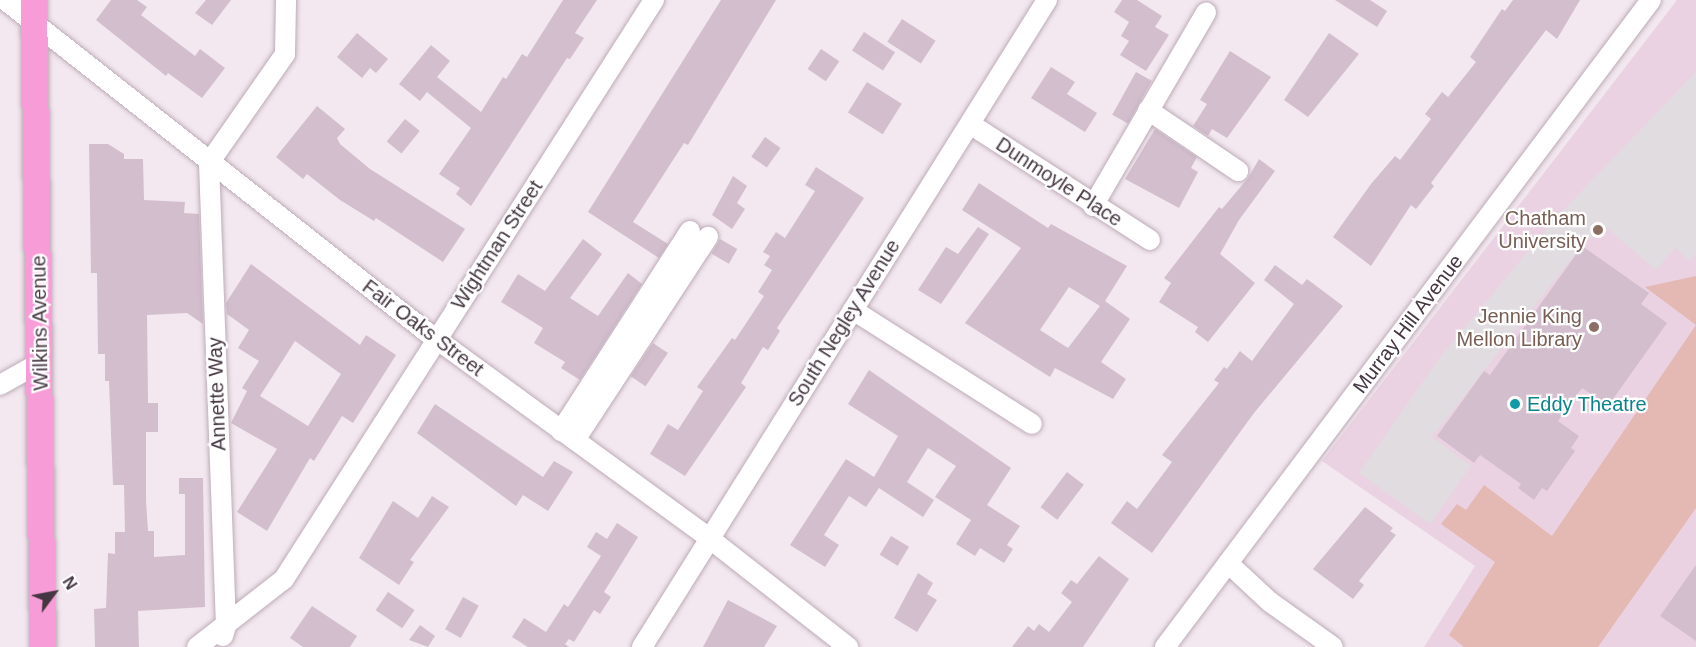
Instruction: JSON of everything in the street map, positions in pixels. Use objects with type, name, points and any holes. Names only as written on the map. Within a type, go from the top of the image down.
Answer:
[{"type":"main road","name":"Wilkins Avenue","points":[[34,0],[43,647]]},
{"type":"street","name":"Fair Oaks Street","points":[[2,0],[436,339],[709,538],[848,647]]},
{"type":"street","points":[[209,163],[285,54],[286,0]]},
{"type":"street","name":"Wightman Street","points":[[197,647],[284,579],[654,0]]},
{"type":"street","name":"South Negley Avenue","points":[[642,647],[1047,0]]},
{"type":"street","name":"Murray Hill Avenue","points":[[1165,647],[1651,0]]},
{"type":"street","points":[[1094,206],[1206,13]]},
{"type":"street","points":[[1148,110],[1238,171]]},
{"type":"street","name":"Dunmoyle Place","points":[[970,124],[1150,240]]},
{"type":"street","name":"Annette Way","points":[[209,163],[226,626],[220,647]]},
{"type":"street","points":[[568,436],[699,234]]},
{"type":"street","points":[[853,310],[1032,424]]},
{"type":"street","points":[[0,385],[40,362]]},
{"type":"street","points":[[1228,563],[1270,602],[1333,647]]},
{"type":"shaded area","name":"Chatham University","points":[[1677,0],[1696,0],[1696,647],[1424,647],[1475,566],[1322,461]]},
{"type":"shaded area","points":[[1696,72],[1696,254],[1690,261],[1675,248],[1656,270],[1606,227],[1583,244],[1432,437],[1471,466],[1430,524],[1359,473],[1441,356],[1555,219]]},
{"type":"shaded area","points":[[1696,276],[1696,325],[1645,287]]},
{"type":"shaded area","points":[[1696,325],[1696,508],[1598,647],[1464,647],[1449,635],[1495,562],[1441,524],[1457,504],[1466,510],[1484,485],[1552,536]]},
{"type":"building","points":[[111,0],[137,0],[147,7],[141,15],[195,56],[200,49],[225,68],[202,98],[168,73],[166,76],[96,20]]},
{"type":"building","points":[[206,0],[231,0],[212,25],[195,13]]},
{"type":"building","points":[[563,0],[597,0],[575,33],[584,38],[570,59],[567,58],[471,206],[456,194],[460,188],[439,174],[471,128],[427,92],[420,101],[399,84],[431,45],[450,61],[437,77],[481,112],[503,77],[506,79],[522,54],[527,57]]},
{"type":"building","points":[[721,0],[776,0],[688,145],[684,143],[633,222],[668,244],[659,258],[588,212]]},
{"type":"building","points":[[1122,0],[1137,0],[1162,16],[1155,27],[1169,35],[1146,71],[1120,55],[1129,41],[1121,36],[1129,22],[1114,12]]},
{"type":"building","points":[[1335,0],[1370,0],[1387,11],[1377,27]]},
{"type":"building","points":[[1513,0],[1580,0],[1557,39],[1546,30],[1431,183],[1434,186],[1416,209],[1411,205],[1371,266],[1333,237],[1371,184],[1395,156],[1400,160],[1431,119],[1425,114],[1442,92],[1448,97],[1476,62],[1470,57],[1502,9],[1505,11]]},
{"type":"building","points":[[902,19],[936,41],[921,63],[887,42]]},
{"type":"building","points":[[864,32],[895,52],[883,71],[852,50]]},
{"type":"building","points":[[357,33],[388,59],[376,73],[370,68],[362,78],[337,57]]},
{"type":"building","points":[[1329,33],[1359,54],[1308,117],[1284,100]]},
{"type":"building","points":[[821,49],[839,61],[826,81],[808,69]]},
{"type":"building","points":[[1230,51],[1271,77],[1227,138],[1212,129],[1208,136],[1193,126],[1207,104],[1200,100]]},
{"type":"building","points":[[1051,67],[1075,82],[1067,94],[1097,113],[1085,132],[1031,98]]},
{"type":"building","points":[[1136,72],[1152,81],[1128,124],[1112,115]]},
{"type":"building","points":[[867,82],[902,104],[883,134],[848,113]]},
{"type":"building","points":[[317,106],[345,129],[337,138],[340,144],[370,169],[465,229],[443,262],[376,218],[374,221],[340,200],[307,174],[303,179],[276,157]]},
{"type":"building","points":[[405,119],[420,131],[402,153],[387,142]]},
{"type":"building","points":[[1155,129],[1197,157],[1191,168],[1198,172],[1179,208],[1125,179]]},
{"type":"building","points":[[765,137],[781,148],[767,168],[751,157]]},
{"type":"building","points":[[89,144],[108,144],[124,154],[124,159],[143,159],[144,200],[185,202],[184,213],[199,214],[203,324],[187,313],[147,315],[148,403],[158,403],[158,432],[146,432],[146,501],[148,531],[154,531],[154,557],[185,555],[185,494],[179,494],[179,478],[203,478],[205,607],[138,611],[139,647],[95,647],[94,609],[106,608],[108,553],[115,554],[115,532],[125,532],[124,485],[113,485],[109,381],[105,381],[105,354],[98,354],[97,273],[91,273]]},
{"type":"building","points":[[1259,159],[1275,171],[1239,220],[1220,254],[1255,283],[1208,342],[1195,332],[1198,327],[1159,302],[1171,283],[1164,278],[1219,207],[1222,209],[1248,178]]},
{"type":"building","points":[[816,167],[864,198],[777,328],[780,331],[768,350],[763,347],[741,383],[746,387],[685,476],[650,454],[668,424],[678,430],[703,391],[697,387],[732,338],[735,340],[764,296],[758,292],[772,270],[764,265],[770,256],[763,252],[776,232],[785,238],[815,191],[805,185]]},
{"type":"building","points":[[733,176],[747,186],[737,203],[730,198],[745,209],[732,229],[712,215]]},
{"type":"building","points":[[979,183],[1048,228],[1051,224],[1127,266],[1105,301],[1130,319],[1101,362],[1126,379],[1113,399],[1055,368],[1050,377],[965,323],[1021,248],[962,210]],"holes":[[[1069,287],[1100,306],[1068,348],[1040,330]]]},
{"type":"building","points":[[978,227],[989,234],[941,304],[918,290],[946,247],[958,254]]},
{"type":"building","points":[[583,239],[602,254],[570,298],[598,316],[628,273],[642,284],[580,380],[561,368],[565,362],[534,343],[543,328],[501,302],[518,274],[545,291]]},
{"type":"building","points":[[720,239],[737,249],[729,264],[712,254]]},
{"type":"building","points":[[1582,246],[1649,293],[1641,304],[1667,323],[1608,406],[1582,388],[1558,421],[1579,436],[1571,448],[1575,451],[1547,491],[1542,488],[1534,500],[1518,488],[1521,484],[1480,455],[1474,463],[1437,436],[1484,371],[1490,375]]},
{"type":"building","points":[[251,264],[360,345],[366,335],[396,355],[353,423],[342,416],[314,461],[310,458],[267,531],[237,512],[277,449],[231,423],[247,391],[242,388],[259,361],[238,348],[249,330],[227,314],[226,303]],"holes":[[[295,341],[341,374],[308,426],[260,396]]]},
{"type":"building","points":[[1275,265],[1302,285],[1307,279],[1343,306],[1254,413],[1152,553],[1111,523],[1127,501],[1137,509],[1172,462],[1162,455],[1219,383],[1214,380],[1224,367],[1227,369],[1240,351],[1252,361],[1294,304],[1264,280]]},
{"type":"building","points":[[653,343],[668,353],[646,386],[631,376]]},
{"type":"building","points":[[869,370],[1011,468],[987,505],[1020,526],[1007,545],[1013,549],[1004,563],[980,548],[975,556],[956,544],[971,520],[935,497],[956,466],[928,448],[907,482],[934,500],[923,517],[879,488],[866,507],[849,496],[824,535],[839,545],[825,567],[790,545],[846,459],[874,477],[898,436],[848,404]]},
{"type":"building","points":[[435,404],[543,477],[554,461],[573,472],[548,511],[523,495],[516,506],[417,433]]},
{"type":"building","points":[[1067,472],[1084,485],[1057,520],[1041,507]]},
{"type":"building","points":[[432,496],[449,507],[410,560],[414,562],[399,585],[359,558],[393,501],[418,518]]},
{"type":"building","points":[[1365,507],[1393,528],[1390,531],[1396,535],[1359,581],[1364,585],[1353,599],[1313,569]]},
{"type":"building","points":[[617,523],[638,537],[604,592],[611,597],[600,614],[594,610],[574,642],[569,639],[565,644],[569,647],[528,647],[512,637],[524,618],[546,632],[564,604],[568,607],[601,556],[587,547],[596,532],[607,539]]},
{"type":"building","points":[[891,536],[909,547],[898,566],[880,555]]},
{"type":"building","points":[[1099,556],[1129,579],[1083,647],[1012,647],[1028,626],[1034,631],[1039,624],[1049,632],[1072,602],[1061,593],[1071,580],[1077,584]]},
{"type":"building","points":[[1696,565],[1696,641],[1660,616]]},
{"type":"building","points":[[918,573],[933,583],[927,594],[937,600],[917,632],[894,618]]},
{"type":"building","points":[[388,592],[415,610],[402,628],[376,610]]},
{"type":"building","points":[[463,597],[479,606],[461,638],[445,629]]},
{"type":"building","points":[[728,600],[777,626],[764,647],[703,647]]},
{"type":"building","points":[[312,606],[357,636],[350,647],[303,647],[290,638]]},
{"type":"building","points":[[420,625],[435,636],[428,647],[409,640]]},
{"type":"place","name":"Chatham University","points":[[1598,230]]},
{"type":"place","name":"Jennie King Mellon Library","points":[[1594,327]]},
{"type":"place","name":"Eddy Theatre","points":[[1515,404]]}]
